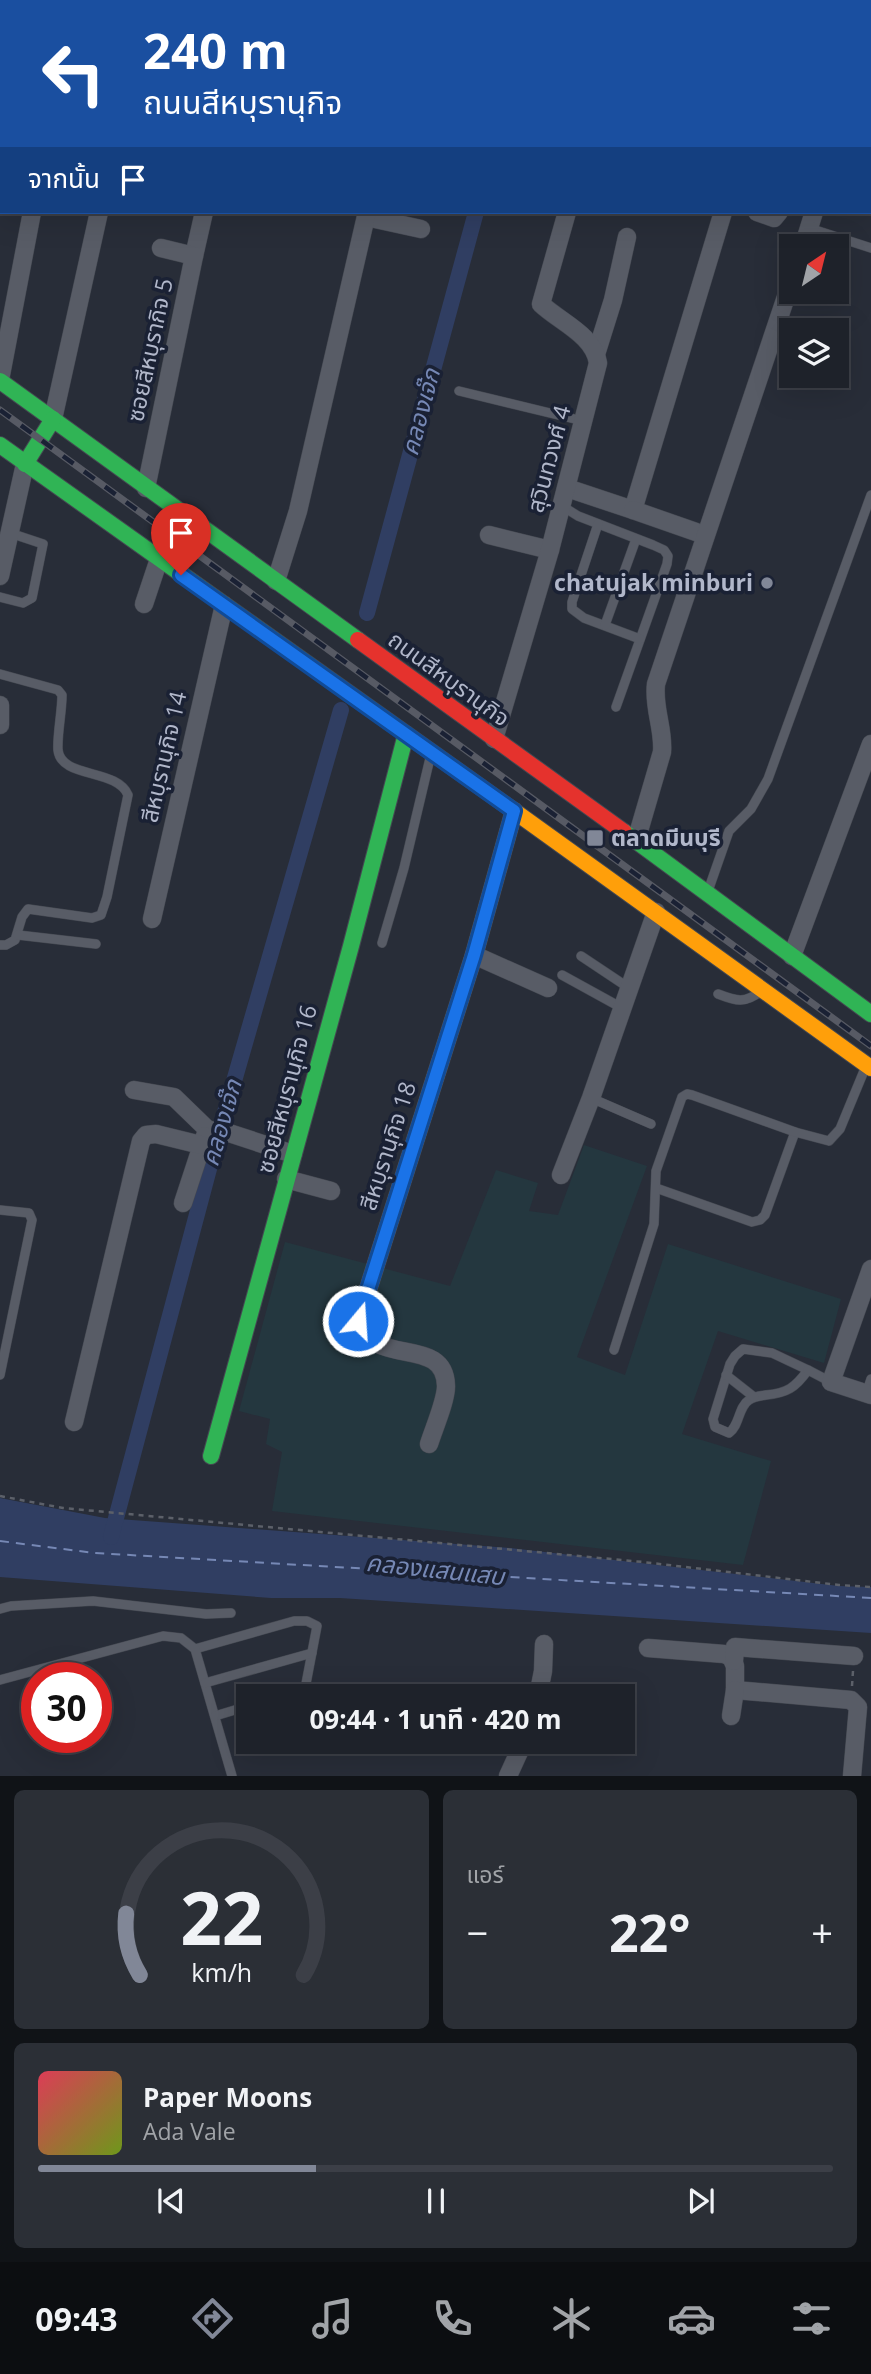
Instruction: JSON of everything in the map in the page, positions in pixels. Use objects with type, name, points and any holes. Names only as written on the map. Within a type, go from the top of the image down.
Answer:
[{"type":"main road","name":"ถนนสีหบุรานุกิจ","points":[[0,380],[871,1014]]},
{"type":"main road","points":[[25,464],[53,419]]},
{"type":"main road","points":[[0,445],[869,1066]]},
{"type":"main road","name":"ซอยสีหบุรานุกิจ 16","points":[[211,1456],[351,946],[406,734]]},
{"type":"street","points":[[0,380],[7,313],[32,214]]},
{"type":"street","points":[[53,419],[99,214]]},
{"type":"street","points":[[194,256],[204,214]]},
{"type":"street","points":[[276,581],[298,511],[366,214],[421,229]]},
{"type":"street","points":[[566,214],[541,304],[597,351]]},
{"type":"street","points":[[633,510],[722,214]]},
{"type":"street","name":"สุวินทวงศ์ 4","points":[[494,739],[516,672],[567,488],[598,363],[597,351],[613,300],[627,237]]},
{"type":"street","name":"ซอยสีหบุรากิจ 5","points":[[146,488],[194,256],[161,248]]},
{"type":"street","points":[[636,841],[662,752],[663,738],[654,699],[656,684],[784,304]]},
{"type":"street","points":[[0,576],[25,464]]},
{"type":"street","points":[[567,488],[696,532]]},
{"type":"street","points":[[489,535],[550,550]]},
{"type":"street","points":[[144,604],[159,559]]},
{"type":"street","name":"สีหบุรานุกิจ 14","points":[[152,919],[224,605]]},
{"type":"street","points":[[0,705],[0,725]]},
{"type":"street","points":[[792,956],[871,744]]},
{"type":"street","name":"สีหบุรานุกิจ 18","points":[[429,1444],[447,1388],[443,1369],[430,1357],[375,1344],[362,1334],[358,1321],[474,955],[514,811]]},
{"type":"street","points":[[561,1175],[656,912]]},
{"type":"street","points":[[474,955],[548,988]]},
{"type":"street","points":[[134,1090],[174,1097],[204,1137]]},
{"type":"street","points":[[74,1422],[141,1141],[146,1135],[204,1137],[223,1131],[293,1154]]},
{"type":"street","points":[[183,1203],[204,1137]]},
{"type":"street","points":[[286,1179],[331,1191]]},
{"type":"street","points":[[869,1389],[831,1382],[870,1275]]},
{"type":"street","points":[[540,1684],[544,1644]]},
{"type":"street","points":[[731,1716],[735,1689],[735,1647],[854,1656]]},
{"type":"street","points":[[648,1648],[724,1654],[734,1661]]},
{"type":"street","points":[[735,1689],[859,1702],[852,1776]]},
{"type":"street","points":[[508,1776],[518,1754]]},
{"type":"lane","points":[[812,220],[871,248]]},
{"type":"lane","points":[[459,391],[584,421]]},
{"type":"lane","points":[[707,893],[729,831],[751,809],[777,759],[871,495]]},
{"type":"lane","points":[[562,506],[598,524],[664,550],[668,556],[615,707]]},
{"type":"lane","points":[[598,524],[572,609],[584,618],[640,639]]},
{"type":"lane","points":[[0,597],[23,603],[32,598],[43,544],[10,533]]},
{"type":"lane","points":[[605,625],[636,539]]},
{"type":"lane","points":[[0,674],[58,690],[62,695],[58,751],[63,761],[72,768],[103,776],[119,784],[128,795],[101,915],[92,918],[28,909],[12,943],[0,945]]},
{"type":"lane","points":[[382,943],[404,868],[431,752]]},
{"type":"lane","points":[[18,934],[96,944]]},
{"type":"lane","points":[[581,956],[629,988]]},
{"type":"lane","points":[[562,975],[622,1008]]},
{"type":"lane","points":[[718,994],[745,1001],[763,989]]},
{"type":"lane","points":[[614,1350],[654,1224],[656,1171],[681,1097],[687,1094],[795,1132],[829,1141],[835,1137],[869,1066]]},
{"type":"lane","points":[[591,1098],[651,1124]]},
{"type":"lane","points":[[656,1188],[752,1222],[760,1220],[765,1215],[795,1132]]},
{"type":"lane","points":[[0,1210],[29,1213],[32,1220],[0,1374]]},
{"type":"lane","points":[[808,1370],[799,1382],[785,1393],[754,1397],[746,1401],[735,1429],[729,1433],[715,1427],[713,1419],[726,1375],[735,1356],[743,1349],[772,1353],[808,1370],[831,1382]]},
{"type":"lane","points":[[726,1375],[754,1397]]},
{"type":"lane","points":[[0,1609],[93,1601],[206,1614],[231,1613]]},
{"type":"lane","points":[[195,1648],[294,1621],[307,1621],[317,1626],[306,1684]]},
{"type":"lane","points":[[0,1679],[163,1636],[181,1637],[195,1648],[232,1776]]},
{"type":"lane","points":[[205,1683],[312,1653]]},
{"type":"lane","points":[[215,1716],[236,1710]]},
{"type":"path","points":[[0,1496],[150,1517],[643,1562],[871,1587]]},
{"type":"path","points":[[854,1656],[859,1702]]},
{"type":"shaded area","points":[[584,1145],[647,1166],[577,1357],[625,1375],[668,1244],[841,1299],[824,1363],[718,1331],[682,1434],[771,1461],[743,1565],[272,1511],[282,1452],[266,1444],[270,1419],[239,1411],[285,1242],[450,1286],[496,1170],[538,1183],[529,1211],[558,1215]]},
{"type":"water","name":"คลองแสนแสบ","points":[[0,1498],[105,1518],[510,1548],[839,1586],[871,1587],[871,1633],[340,1598],[271,1598],[0,1577]]},
{"type":"waterway","name":"คลองเจ๊ก","points":[[367,613],[475,214]]},
{"type":"waterway","name":"คลองเจ๊ก","points":[[111,1537],[213,1154],[341,710]]},
{"type":"ferry route","points":[[0,1541],[95,1553],[871,1598]]},
{"type":"railway","points":[[0,410],[871,1046]]},
{"type":"traffic: fast","points":[[0,381],[358,640]]},
{"type":"traffic: fast","points":[[25,464],[53,419]]},
{"type":"traffic: fast","points":[[0,445],[510,808]]},
{"type":"traffic: fast","points":[[211,1456],[351,946],[406,734]]},
{"type":"traffic: fast","points":[[624,832],[871,1014]]},
{"type":"traffic: slow","points":[[510,808],[871,1068]]},
{"type":"traffic: jam","points":[[358,640],[624,832]]},
{"type":"place","name":"chatujak minburi","points":[[767,583]]},
{"type":"place","name":"ตลาดมีนบุรี","points":[[595,838]]},
{"type":"route","points":[[181,575],[514,811],[474,955],[358,1321]]}]
